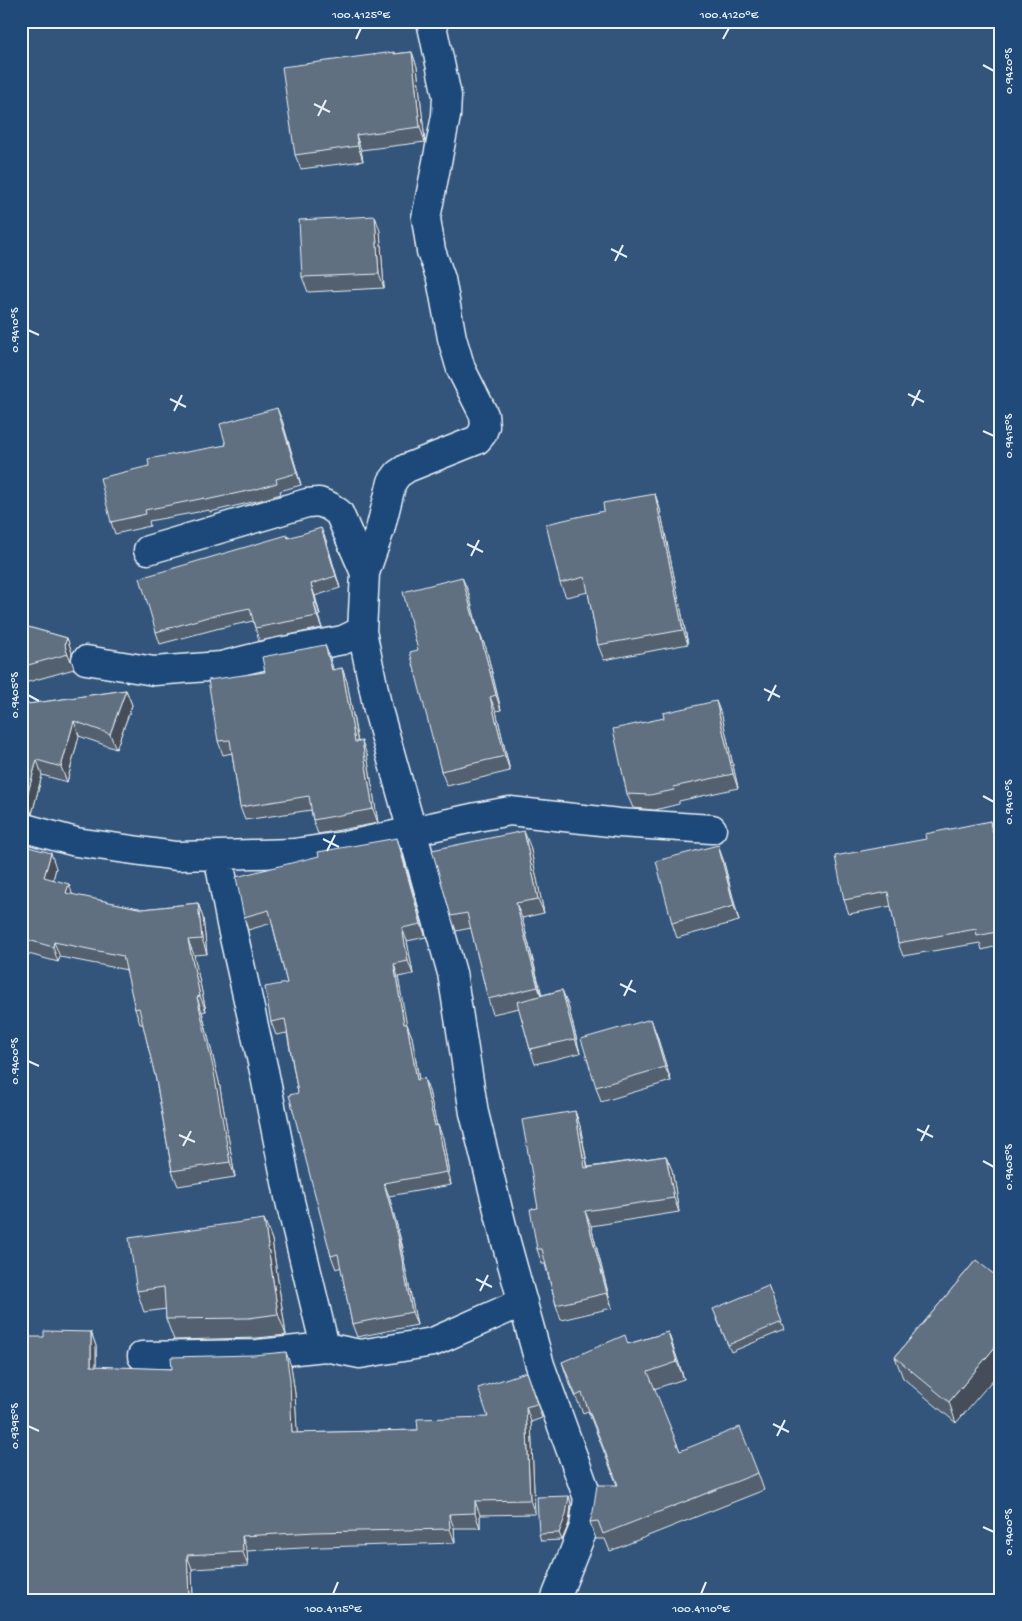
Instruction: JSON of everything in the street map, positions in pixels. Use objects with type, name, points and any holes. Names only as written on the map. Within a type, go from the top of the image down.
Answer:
[{"type":"street","points":[[431,21],[447,96],[446,116],[426,218],[431,250],[441,279],[452,338],[461,369],[484,415],[485,426],[477,440],[407,468],[398,474],[392,482],[380,530],[365,573],[362,631],[378,710],[452,973],[474,1113],[506,1242],[540,1365],[588,1498],[584,1527],[555,1600]]},
{"type":"street","points":[[148,550],[307,503],[319,502],[339,513],[365,573]]},
{"type":"street","points":[[86,660],[154,671],[221,666],[274,652],[344,640],[362,631]]},
{"type":"street","points":[[21,826],[76,842],[176,856],[294,853],[349,845],[510,811],[620,823],[712,829]]},
{"type":"street","points":[[218,855],[289,1197],[325,1347]]},
{"type":"street","points":[[142,1356],[258,1354],[325,1347],[360,1354],[433,1342],[523,1302]]},
{"type":"building","points":[[394,52],[394,54],[412,52],[420,127],[356,135],[358,146],[295,155],[282,67]]},
{"type":"building","points":[[375,216],[379,274],[302,277],[299,220]]},
{"type":"building","points":[[277,408],[297,473],[276,479],[277,483],[257,489],[145,510],[146,514],[111,522],[100,478],[149,466],[148,459],[226,445],[220,424]]},
{"type":"building","points":[[655,494],[683,630],[598,645],[585,577],[560,583],[546,524],[604,511],[603,503]]},
{"type":"building","points":[[321,528],[336,576],[311,584],[317,616],[255,628],[250,608],[211,616],[156,632],[140,578],[287,535],[288,538]]},
{"type":"building","points":[[462,577],[478,634],[480,634],[496,695],[490,697],[505,756],[441,771],[410,652],[418,650],[403,592]]},
{"type":"building","points":[[21,625],[67,638],[65,643],[68,654],[21,667]]},
{"type":"building","points":[[325,645],[332,670],[342,668],[355,742],[362,741],[373,809],[313,820],[309,796],[240,807],[230,740],[218,741],[208,680],[265,672],[262,657]]},
{"type":"building","points":[[126,690],[110,734],[74,721],[61,767],[37,760],[26,799],[21,798],[21,705]]},
{"type":"building","points":[[716,701],[733,774],[673,787],[674,790],[650,795],[627,794],[613,729],[664,718],[663,713]]},
{"type":"building","points":[[990,821],[992,832],[1001,830],[1001,931],[977,936],[976,929],[898,943],[888,892],[844,900],[835,856],[926,839],[925,834]]},
{"type":"building","points":[[524,831],[538,899],[516,903],[538,987],[488,999],[467,913],[451,916],[432,850]]},
{"type":"building","points":[[397,838],[421,924],[402,928],[408,961],[394,964],[404,1024],[407,1024],[417,1080],[424,1078],[435,1126],[438,1125],[447,1172],[384,1183],[399,1239],[412,1312],[352,1324],[338,1254],[331,1256],[289,1095],[298,1093],[285,1019],[271,1022],[265,987],[287,983],[269,910],[244,917],[236,877],[319,856],[318,852]]},
{"type":"building","points":[[21,845],[51,853],[44,877],[69,884],[66,893],[143,909],[198,903],[202,939],[188,940],[200,996],[197,997],[213,1067],[230,1162],[172,1171],[156,1080],[139,1008],[135,1009],[123,956],[54,942],[53,947],[21,938]]},
{"type":"building","points":[[718,845],[734,906],[672,923],[656,861]]},
{"type":"building","points":[[1001,950],[1001,957],[996,959]]},
{"type":"building","points":[[562,990],[575,1039],[530,1049],[517,1002]]},
{"type":"building","points":[[651,1019],[665,1067],[596,1087],[581,1039]]},
{"type":"building","points":[[575,1111],[585,1168],[666,1156],[674,1198],[585,1211],[607,1293],[556,1305],[542,1249],[537,1249],[530,1209],[538,1208],[522,1120]]},
{"type":"building","points":[[264,1219],[278,1314],[249,1318],[166,1319],[164,1287],[137,1291],[129,1238]]},
{"type":"building","points":[[976,1260],[1001,1280],[1001,1340],[949,1402],[895,1357]]},
{"type":"building","points":[[768,1286],[782,1322],[728,1345],[713,1309]]},
{"type":"building","points":[[44,1331],[91,1332],[91,1366],[172,1369],[171,1357],[253,1355],[286,1352],[290,1380],[292,1433],[418,1430],[417,1419],[488,1417],[478,1388],[526,1372],[537,1404],[526,1407],[530,1500],[475,1501],[475,1513],[449,1514],[450,1529],[315,1532],[242,1536],[243,1552],[187,1555],[189,1596],[139,1598],[139,1600],[21,1600],[21,1337],[44,1337]]},
{"type":"building","points":[[668,1332],[677,1362],[648,1372],[680,1451],[740,1427],[758,1473],[603,1534],[598,1521],[590,1522],[597,1485],[618,1485],[582,1393],[576,1396],[562,1362],[625,1335],[628,1344]]},
{"type":"building","points":[[569,1496],[566,1515],[559,1533],[539,1534],[537,1497]]}]
